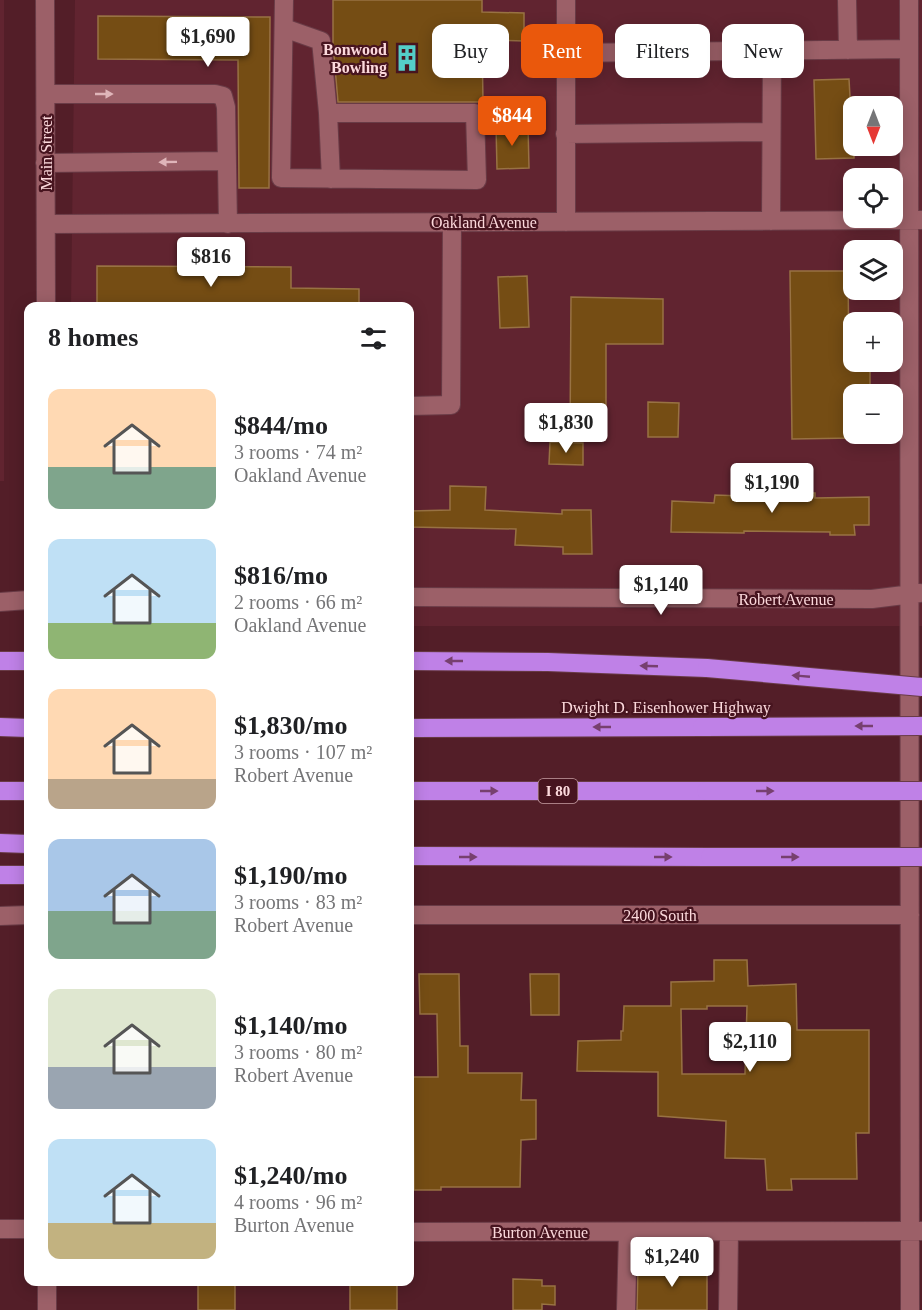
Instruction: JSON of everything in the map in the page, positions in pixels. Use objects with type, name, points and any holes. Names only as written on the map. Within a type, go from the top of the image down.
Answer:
[{"type":"highway","points":[[0,662],[24,661]]},
{"type":"highway","points":[[414,661],[548,662],[707,668],[922,687]]},
{"type":"highway","name":"Dwight D. Eisenhower Highway","points":[[414,728],[922,726]]},
{"type":"highway","points":[[0,728],[24,728]]},
{"type":"highway","points":[[0,791],[24,791]]},
{"type":"highway","name":"I 80","points":[[414,791],[922,791]]},
{"type":"highway","points":[[0,843],[24,844]]},
{"type":"highway","points":[[414,856],[922,857]]},
{"type":"highway","points":[[0,875],[24,874]]},
{"type":"street","name":"Main Street","points":[[45,0],[46,302]]},
{"type":"street","points":[[284,0],[281,178],[477,180],[475,113],[328,113]]},
{"type":"street","points":[[566,0],[566,24]]},
{"type":"street","points":[[847,0],[848,50]]},
{"type":"street","points":[[909,0],[908,49],[916,220],[916,594],[910,915],[916,957],[916,1231],[910,1310]]},
{"type":"street","points":[[284,28],[321,41],[331,179]]},
{"type":"street","points":[[804,51],[908,49]]},
{"type":"street","points":[[603,53],[722,51]]},
{"type":"street","points":[[566,78],[566,222]]},
{"type":"street","points":[[771,221],[772,78]]},
{"type":"street","points":[[46,94],[215,94],[223,96],[226,107],[228,224]]},
{"type":"street","points":[[565,134],[771,132]]},
{"type":"street","points":[[45,162],[226,161]]},
{"type":"street","name":"Oakland Avenue","points":[[46,224],[916,220]]},
{"type":"street","points":[[414,406],[451,405],[452,222]]},
{"type":"street","name":"Robert Avenue","points":[[414,597],[872,599],[916,594]]},
{"type":"street","points":[[0,602],[24,600]]},
{"type":"street","points":[[0,916],[24,915]]},
{"type":"street","name":"2400 South","points":[[414,915],[910,915]]},
{"type":"street","points":[[0,1228],[24,1229]]},
{"type":"street","name":"Burton Avenue","points":[[414,1232],[916,1231]]},
{"type":"street","points":[[626,1310],[628,1232]]},
{"type":"street","points":[[728,1310],[729,1232]]},
{"type":"street","points":[[47,1286],[47,1310]]},
{"type":"shaded area","points":[[0,0],[4,0],[4,481],[0,481]]},
{"type":"shaded area","points":[[75,0],[922,0],[922,626],[414,626],[414,302],[71,302]]},
{"type":"building","name":"Bonwood Bowling","points":[[333,0],[482,0],[482,12],[524,13],[524,24],[521,24],[521,41],[509,41],[509,24],[432,24],[432,78],[483,78],[483,102],[338,102],[333,44]]},
{"type":"building","points":[[98,16],[270,17],[269,188],[239,188],[238,60],[98,59]]},
{"type":"building","points":[[849,79],[850,96],[843,96],[843,156],[854,156],[854,158],[816,159],[814,80]]},
{"type":"building","points":[[528,125],[529,168],[497,169],[496,126]]},
{"type":"building","points":[[97,266],[291,267],[291,288],[359,289],[359,302],[97,302]]},
{"type":"building","points":[[790,271],[843,271],[843,300],[848,300],[848,312],[843,312],[843,372],[870,372],[870,384],[843,384],[843,438],[792,439]]},
{"type":"building","points":[[527,276],[529,327],[500,328],[498,277]]},
{"type":"building","points":[[571,297],[663,299],[663,344],[606,344],[606,437],[570,436]]},
{"type":"building","points":[[648,402],[679,403],[678,437],[648,437]]},
{"type":"building","points":[[550,442],[583,443],[583,465],[549,464]]},
{"type":"building","points":[[450,486],[486,487],[485,510],[562,514],[562,510],[591,510],[592,554],[563,554],[563,547],[515,545],[516,529],[414,527],[414,511],[450,510]]},
{"type":"building","points":[[776,492],[815,493],[815,498],[869,497],[869,525],[854,525],[855,535],[830,535],[830,532],[671,532],[672,501],[714,503],[715,495],[775,497]]},
{"type":"building","points":[[714,960],[747,960],[748,986],[796,984],[797,1030],[869,1030],[869,1133],[856,1133],[857,1179],[791,1179],[792,1190],[767,1190],[765,1159],[725,1158],[726,1121],[658,1116],[658,1072],[577,1071],[578,1041],[621,1040],[624,1006],[671,1006],[671,982],[714,981]],"holes":[[[707,1006],[747,1006],[745,1074],[682,1074],[681,1009],[707,1009]]]},
{"type":"building","points":[[419,974],[459,974],[460,1046],[468,1046],[468,1073],[522,1073],[521,1100],[536,1100],[536,1139],[521,1140],[520,1187],[441,1187],[441,1190],[414,1190],[414,1077],[438,1077],[437,1014],[420,1014]]},
{"type":"building","points":[[530,974],[559,974],[559,1015],[531,1015]]},
{"type":"building","points":[[638,1266],[707,1266],[707,1310],[637,1310]]},
{"type":"building","points":[[513,1279],[542,1280],[542,1286],[555,1286],[555,1305],[542,1304],[542,1310],[513,1310]]},
{"type":"building","points":[[198,1286],[235,1286],[235,1310],[198,1310]]},
{"type":"building","points":[[350,1286],[397,1286],[397,1310],[350,1310]]},
{"type":"place","name":"Bonwood Bowling","points":[[407,58]]}]
